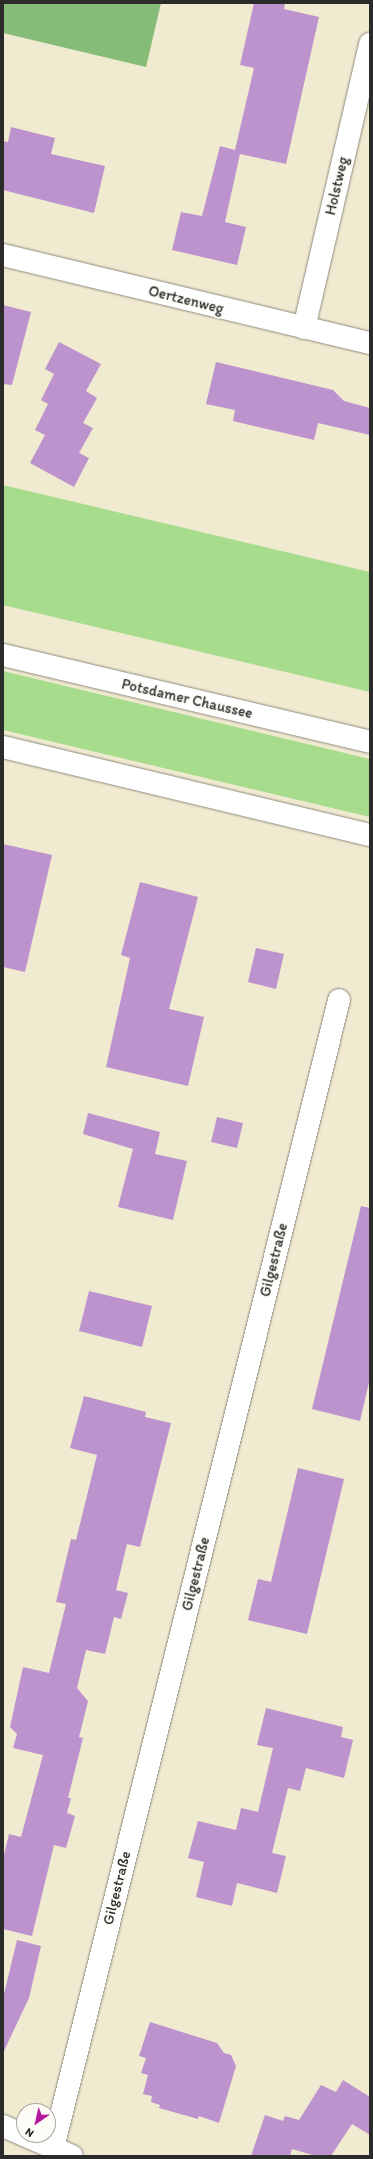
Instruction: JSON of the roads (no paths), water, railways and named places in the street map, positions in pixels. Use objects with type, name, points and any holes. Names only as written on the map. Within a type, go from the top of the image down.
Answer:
[{"type":"street","name":"Holstweg","points":[[304,328],[370,44]]},
{"type":"street","name":"Oertzenweg","points":[[3,255],[370,343]]},
{"type":"street","name":"Potsdamer Chaussee","points":[[3,655],[370,742]]},
{"type":"street","points":[[3,747],[370,835]]},
{"type":"street","name":"Gilgestraße","points":[[62,2152],[339,1000]]},
{"type":"street","points":[[3,2126],[62,2152]]}]
